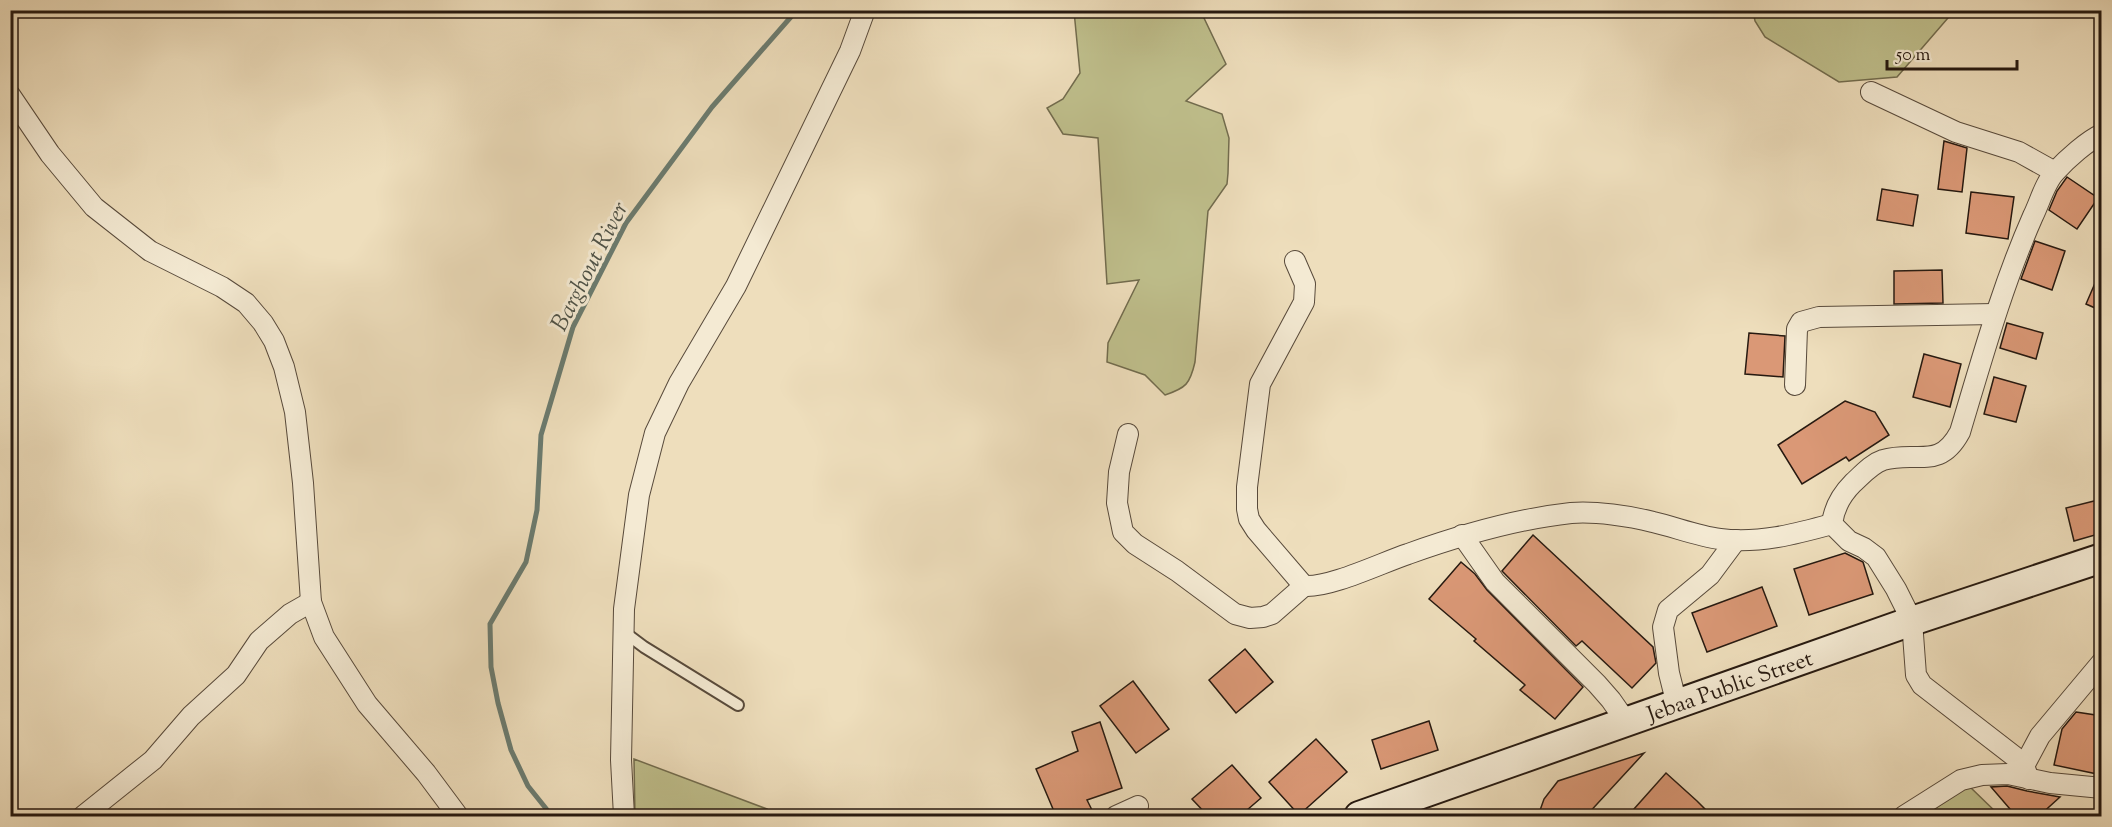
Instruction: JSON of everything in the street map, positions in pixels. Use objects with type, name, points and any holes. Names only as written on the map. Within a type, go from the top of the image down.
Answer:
[{"type":"main road","name":"Jebaa Public Street","points":[[1359,816],[1912,621],[2102,558]]},
{"type":"street","points":[[624,816],[621,760],[624,609],[639,495],[656,433],[679,383],[736,286],[850,51],[865,10]]},
{"type":"street","points":[[1871,92],[1956,132],[2019,153],[2055,172]]},
{"type":"street","points":[[10,95],[50,154],[94,207],[150,251],[222,287],[246,303],[274,340],[284,367],[295,412],[303,483],[311,602],[324,637],[367,704],[426,773],[458,816]]},
{"type":"street","points":[[1832,524],[1838,502],[1846,490],[1868,469],[1882,460],[1933,457],[1945,452],[1954,444],[1960,432],[1995,314],[2018,251],[2055,172],[2079,149],[2102,134]]},
{"type":"street","points":[[1295,261],[1305,284],[1304,302],[1260,384],[1247,487],[1247,509],[1249,519],[1256,530],[1304,586],[1313,587],[1360,572],[1462,535],[1504,524],[1574,513],[1650,521],[1718,539],[1751,541],[1832,524]]},
{"type":"street","points":[[1795,385],[1797,329],[1801,321],[1819,317],[1995,314]]},
{"type":"street","points":[[1128,434],[1119,472],[1117,503],[1123,532],[1135,544],[1177,571],[1235,614],[1250,618],[1272,614],[1304,586]]},
{"type":"street","points":[[1832,524],[1849,541],[1876,557],[1896,589],[1912,621],[1916,675],[1922,685],[1984,732],[2026,772],[2050,783],[2102,788]]},
{"type":"street","points":[[1462,535],[1495,582],[1597,684],[1627,723]]},
{"type":"street","points":[[1677,705],[1669,673],[1663,627],[1668,610],[1710,575],[1736,540]]},
{"type":"street","points":[[83,816],[153,760],[191,716],[236,675],[259,641],[290,614],[311,602]]},
{"type":"street","points":[[2026,772],[2040,736],[2102,662]]},
{"type":"street","points":[[1904,816],[1961,780],[1982,775],[2026,772]]},
{"type":"street","points":[[1116,816],[1138,806]]},
{"type":"lane","points":[[624,632],[644,647],[738,705]]},
{"type":"green space","points":[[1753,10],[1954,11],[1897,77],[1839,82],[1765,37],[1755,21]]},
{"type":"green space","points":[[1074,11],[1204,11],[1204,18],[1226,64],[1186,101],[1222,114],[1229,138],[1228,173],[1227,184],[1208,211],[1195,362],[1186,384],[1165,395],[1145,375],[1107,362],[1108,343],[1139,280],[1107,284],[1098,138],[1063,134],[1047,108],[1063,99],[1080,73]]},
{"type":"green space","points":[[634,759],[767,809],[775,816],[635,816]]},
{"type":"green space","points":[[1969,786],[2000,816],[1923,816]]},
{"type":"building","points":[[1944,141],[1967,148],[1962,192],[1938,189]]},
{"type":"building","points":[[2067,177],[2098,198],[2077,229],[2049,210],[2057,191]]},
{"type":"building","points":[[1882,189],[1918,195],[1913,226],[1877,220]]},
{"type":"building","points":[[1971,192],[2014,197],[2008,239],[1966,233]]},
{"type":"building","points":[[2035,241],[2065,251],[2052,290],[2021,279]]},
{"type":"building","points":[[2102,267],[2102,311],[2086,304]]},
{"type":"building","points":[[1942,270],[1943,303],[1894,304],[1894,271]]},
{"type":"building","points":[[2007,323],[2043,333],[2036,359],[2000,348]]},
{"type":"building","points":[[1749,333],[1785,336],[1783,377],[1745,374]]},
{"type":"building","points":[[1924,354],[1961,364],[1950,407],[1913,397]]},
{"type":"building","points":[[1994,377],[2026,386],[2016,422],[1984,414]]},
{"type":"building","points":[[1845,401],[1875,412],[1889,435],[1849,461],[1846,457],[1802,484],[1778,445]]},
{"type":"building","points":[[2102,499],[2102,533],[2074,541],[2066,508]]},
{"type":"building","points":[[1533,535],[1653,647],[1656,663],[1632,688],[1582,641],[1576,646],[1502,571]]},
{"type":"building","points":[[1845,553],[1863,562],[1873,594],[1809,615],[1794,569]]},
{"type":"building","points":[[1461,562],[1583,687],[1555,719],[1520,690],[1525,685],[1429,599]]},
{"type":"building","points":[[1762,587],[1777,626],[1707,652],[1692,613]]},
{"type":"building","points":[[1245,649],[1273,682],[1236,713],[1209,680]]},
{"type":"building","points":[[1133,681],[1169,729],[1136,753],[1100,706]]},
{"type":"building","points":[[2076,712],[2102,716],[2102,775],[2054,765],[2062,729]]},
{"type":"building","points":[[1429,721],[1438,750],[1381,769],[1372,740]]},
{"type":"building","points":[[1100,722],[1122,788],[1087,800],[1093,812],[1083,816],[1056,816],[1036,769],[1078,751],[1072,732]]},
{"type":"building","points":[[1316,739],[1347,772],[1299,815],[1269,782]]},
{"type":"building","points":[[1644,753],[1586,816],[1538,816],[1544,799],[1558,781]]},
{"type":"building","points":[[1232,765],[1261,798],[1240,816],[1208,816],[1192,799]]},
{"type":"building","points":[[1666,773],[1712,816],[1642,816],[1634,809]]},
{"type":"building","points":[[2007,786],[2060,797],[2039,816],[2016,816],[1991,787]]},
{"type":"waterway","name":"Barghout River","points":[[552,816],[528,786],[511,750],[491,667],[490,624],[526,562],[537,510],[541,435],[573,327],[626,223],[712,107],[797,10]]}]
